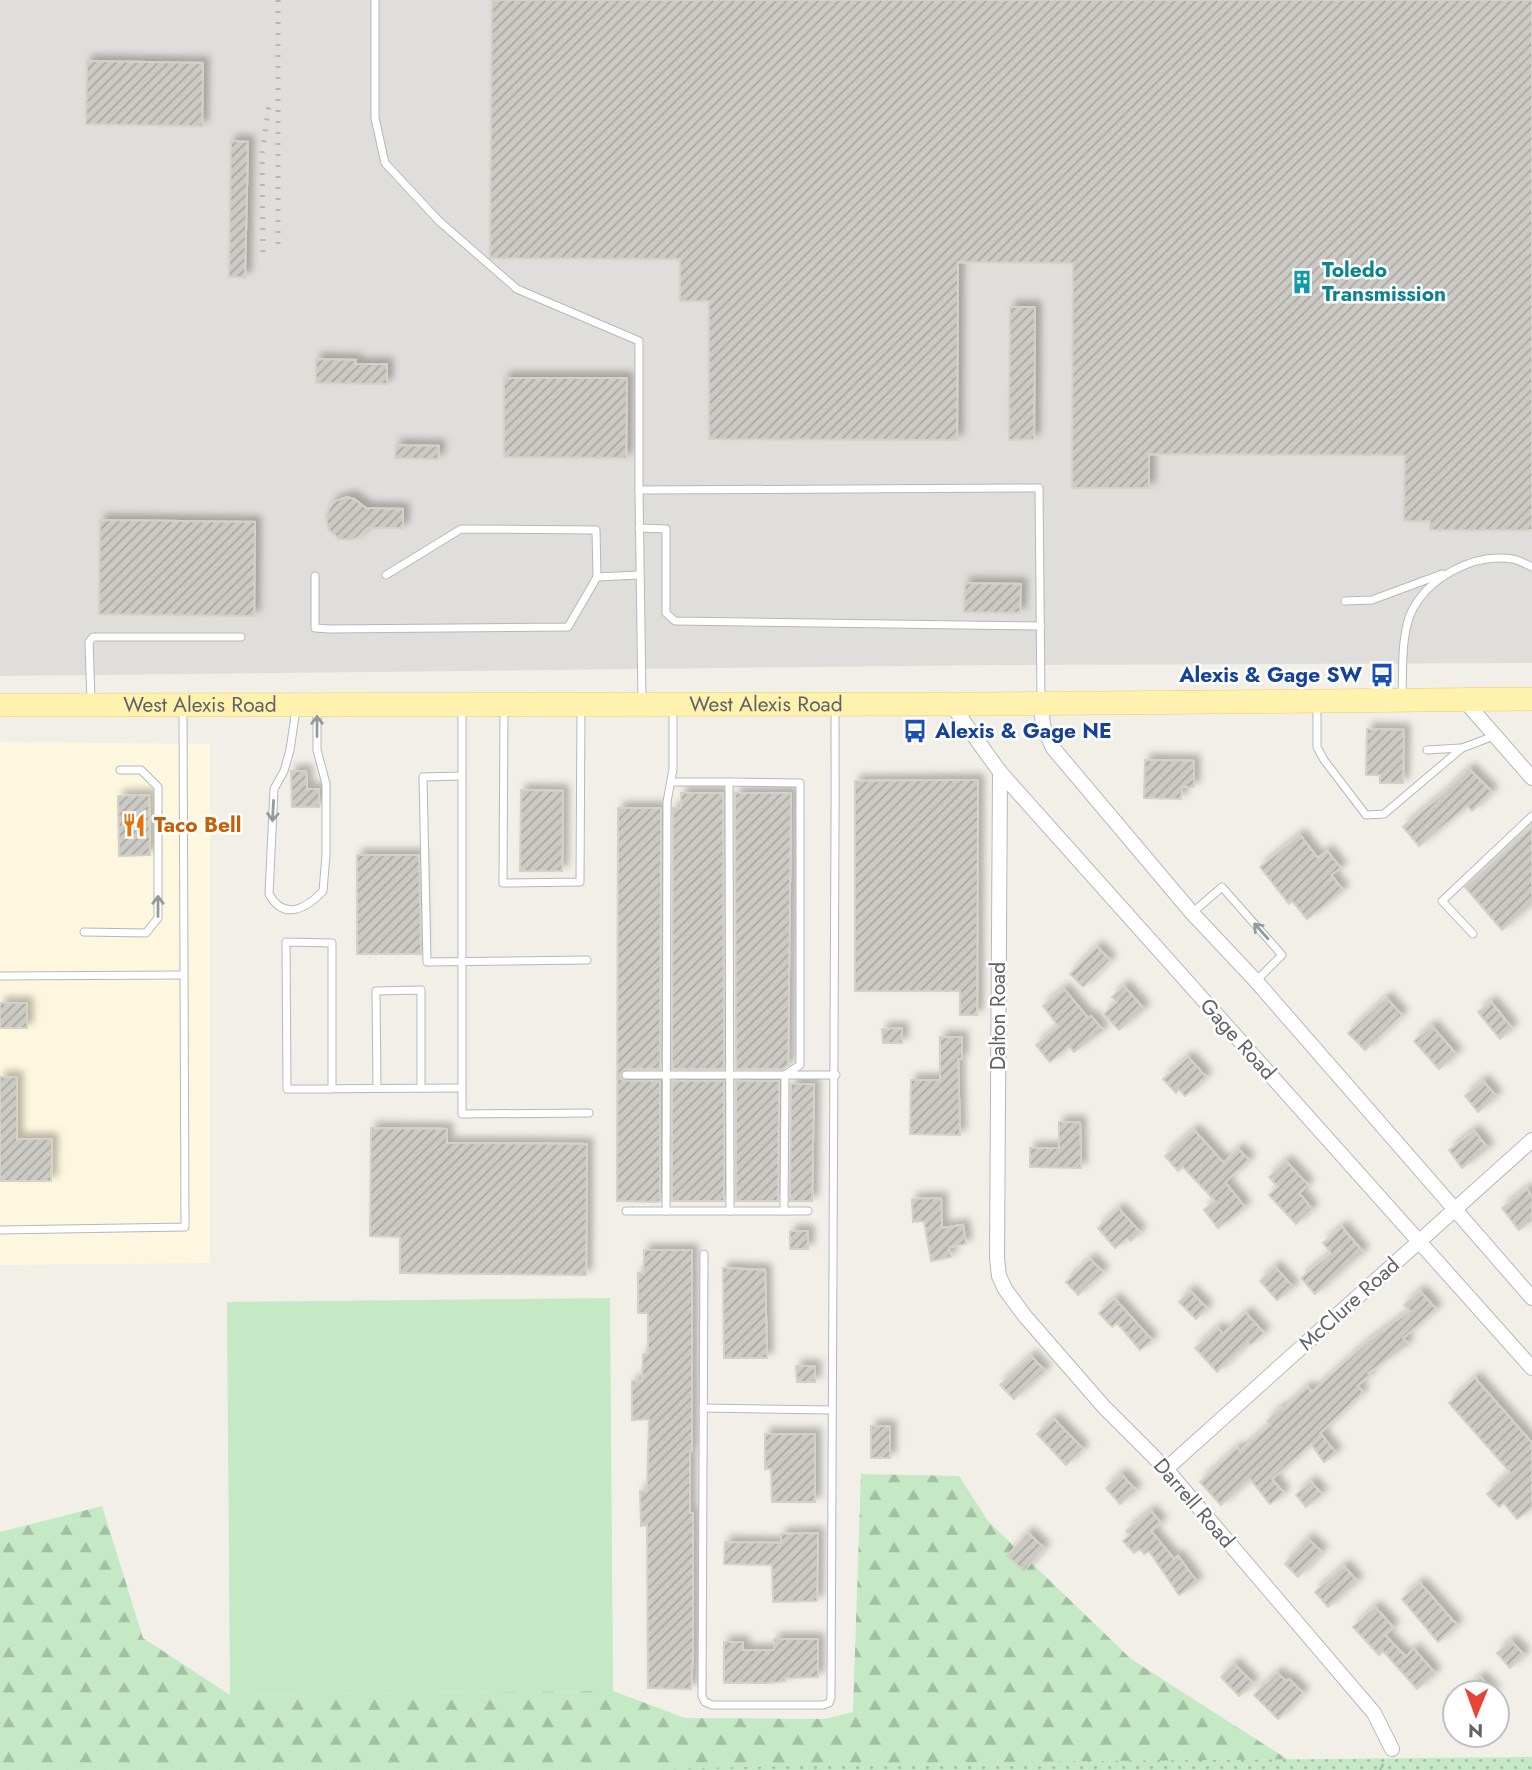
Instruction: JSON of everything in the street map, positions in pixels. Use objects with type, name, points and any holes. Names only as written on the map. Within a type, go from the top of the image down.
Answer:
[{"type":"main road","name":"West Alexis Road","points":[[0,705],[951,704],[1532,699]]},
{"type":"street","points":[[1463,699],[1532,778]]},
{"type":"street","points":[[1041,703],[1043,726],[1053,748],[1192,913],[1256,981],[1532,1298]]},
{"type":"street","name":"Gage Road","points":[[951,704],[1000,772],[1532,1368]]},
{"type":"street","name":"Dalton Road","points":[[997,1259],[1000,772]]},
{"type":"street","name":"McClure Road","points":[[1166,1469],[1532,1140]]},
{"type":"street","name":"Darrell Road","points":[[997,1259],[999,1276],[1005,1289],[1024,1315],[1104,1407],[1166,1469],[1374,1713],[1392,1749]]},
{"type":"lane","points":[[375,0],[375,118],[385,163],[439,221],[517,289],[639,341],[642,704]]},
{"type":"lane","points":[[639,490],[1039,488],[1041,703]]},
{"type":"lane","points":[[639,528],[666,528],[666,613],[675,621],[1041,626]]},
{"type":"lane","points":[[315,576],[315,628],[568,626],[597,577],[596,530],[461,529],[386,575]]},
{"type":"lane","points":[[1345,601],[1372,600],[1489,558],[1514,559],[1532,567]]},
{"type":"lane","points":[[1402,699],[1405,645],[1410,616],[1426,590],[1449,572]]},
{"type":"lane","points":[[597,577],[639,575]]},
{"type":"lane","points":[[91,705],[89,642],[93,638],[241,638]]},
{"type":"lane","points":[[1317,700],[1317,747],[1366,815],[1384,814],[1462,748]]},
{"type":"lane","points":[[307,704],[326,784],[326,855],[323,891],[302,909],[290,910],[275,903],[269,894],[274,789],[284,771],[307,704]]},
{"type":"lane","points":[[462,704],[461,1114],[589,1113]]},
{"type":"lane","points":[[504,704],[503,883],[580,882],[581,704]]},
{"type":"lane","points":[[666,1211],[667,802],[673,769],[673,704]]},
{"type":"lane","points":[[704,1254],[702,1696],[705,1702],[712,1705],[829,1703],[836,1075],[835,704]]},
{"type":"lane","points":[[0,1230],[185,1227],[183,705]]},
{"type":"lane","points":[[1427,750],[1462,748],[1495,735]]},
{"type":"lane","points":[[84,932],[146,933],[158,918],[158,787],[141,771],[120,770]]},
{"type":"lane","points":[[462,776],[423,777],[427,962],[587,960]]},
{"type":"lane","points":[[671,782],[800,783],[800,1065],[785,1075]]},
{"type":"lane","points":[[729,782],[730,1211]]},
{"type":"lane","points":[[1473,934],[1442,901],[1532,816]]},
{"type":"lane","points":[[1192,913],[1223,887],[1282,954],[1256,981]]},
{"type":"lane","points":[[332,1089],[332,943],[286,942],[286,1089],[332,1089],[377,1088],[461,1088]]},
{"type":"lane","points":[[0,976],[183,975]]},
{"type":"lane","points":[[377,1088],[376,991],[421,990],[421,1088]]},
{"type":"lane","points":[[626,1075],[836,1075]]},
{"type":"lane","points":[[785,1075],[785,1211]]},
{"type":"lane","points":[[626,1211],[808,1211]]},
{"type":"lane","points":[[703,1408],[831,1410]]},
{"type":"shaded area","points":[[0,0],[1532,0],[1532,663],[999,665],[0,676]]},
{"type":"shaded area","points":[[0,742],[210,744],[210,1263],[0,1265]]},
{"type":"green space","points":[[610,1298],[613,1691],[230,1695],[227,1302]]},
{"type":"green space","points":[[861,1474],[959,1476],[988,1521],[1131,1659],[1287,1759],[1289,1770],[0,1770],[0,1532],[102,1506],[143,1638],[230,1695],[613,1691],[685,1718],[825,1719],[853,1712]]},
{"type":"green space","points":[[1532,1757],[1532,1770],[603,1770],[988,1762]]},
{"type":"building","name":"Toledo Transmission","points":[[492,0],[1532,0],[1532,530],[1430,530],[1430,521],[1404,521],[1405,455],[1149,454],[1149,488],[1072,488],[1073,263],[958,262],[957,440],[709,439],[709,301],[680,301],[680,259],[490,258]]},
{"type":"building","points":[[87,61],[203,63],[202,126],[86,124]]},
{"type":"building","points":[[231,141],[248,142],[245,277],[229,277]]},
{"type":"building","points":[[1010,307],[1035,307],[1034,439],[1009,440]]},
{"type":"building","points":[[316,359],[356,360],[355,364],[387,364],[387,384],[316,383]]},
{"type":"building","points":[[504,378],[627,378],[626,458],[504,457]]},
{"type":"building","points":[[396,445],[439,446],[438,459],[395,458]]},
{"type":"building","points":[[347,497],[366,508],[403,509],[403,528],[367,528],[352,540],[339,539],[328,529],[326,515],[333,502]]},
{"type":"building","points":[[100,520],[255,522],[254,616],[99,614]]},
{"type":"building","points":[[965,583],[1021,584],[1020,613],[964,612]]},
{"type":"building","points":[[1367,729],[1404,730],[1403,783],[1380,783],[1380,775],[1366,775]]},
{"type":"building","points":[[1145,760],[1194,761],[1194,787],[1182,787],[1181,799],[1144,798]]},
{"type":"building","points":[[1469,769],[1492,792],[1472,811],[1467,806],[1419,846],[1403,827]]},
{"type":"building","points":[[291,771],[306,771],[307,789],[319,789],[319,807],[292,807]]},
{"type":"building","points":[[978,780],[977,1015],[960,1015],[960,991],[855,991],[855,781]]},
{"type":"building","points":[[521,790],[563,791],[562,871],[520,871]]},
{"type":"building","points":[[681,793],[723,793],[724,1069],[672,1069],[673,808],[681,808]]},
{"type":"building","points":[[735,793],[791,793],[788,1065],[783,1069],[736,1069]]},
{"type":"building","name":"Taco Bell","points":[[149,795],[150,855],[119,856],[118,796]]},
{"type":"building","points":[[618,808],[661,808],[660,1069],[625,1069],[620,1074],[625,1081],[660,1081],[660,1201],[657,1202],[617,1201]]},
{"type":"building","points":[[1532,827],[1532,904],[1502,930],[1465,887]]},
{"type":"building","points":[[1300,835],[1318,858],[1327,851],[1341,868],[1331,875],[1343,890],[1307,919],[1292,901],[1289,904],[1260,867]]},
{"type":"building","points":[[357,855],[419,855],[421,954],[357,954]]},
{"type":"building","points":[[1097,947],[1110,960],[1083,987],[1070,974]]},
{"type":"building","points":[[1124,986],[1144,1009],[1119,1030],[1104,1014],[1117,1002],[1112,997]]},
{"type":"building","points":[[1064,989],[1088,1018],[1091,1016],[1103,1030],[1074,1052],[1069,1046],[1050,1062],[1036,1045],[1058,1026],[1043,1006]]},
{"type":"building","points":[[1386,998],[1402,1015],[1365,1050],[1348,1033]]},
{"type":"building","points":[[1491,1002],[1512,1028],[1500,1039],[1478,1012]]},
{"type":"building","points":[[0,1003],[27,1003],[27,1028],[0,1028]]},
{"type":"building","points":[[1432,1026],[1456,1054],[1439,1069],[1414,1041]]},
{"type":"building","points":[[902,1028],[902,1043],[883,1043],[882,1029]]},
{"type":"building","points":[[940,1037],[962,1037],[962,1059],[958,1059],[960,1135],[910,1134],[911,1080],[940,1080]]},
{"type":"building","points":[[1188,1057],[1206,1077],[1185,1096],[1179,1089],[1176,1093],[1163,1079]]},
{"type":"building","points":[[0,1077],[17,1077],[17,1139],[52,1139],[51,1181],[0,1181]]},
{"type":"building","points":[[672,1081],[724,1081],[724,1201],[672,1201]]},
{"type":"building","points":[[736,1081],[779,1081],[778,1201],[736,1201]]},
{"type":"building","points":[[1483,1081],[1496,1096],[1478,1112],[1465,1096]]},
{"type":"building","points":[[791,1084],[814,1084],[812,1201],[790,1201]]},
{"type":"building","points":[[1059,1122],[1080,1122],[1081,1168],[1030,1167],[1030,1148],[1059,1148]]},
{"type":"building","points":[[371,1128],[447,1129],[447,1143],[587,1144],[586,1275],[400,1273],[400,1237],[370,1236]]},
{"type":"building","points":[[1194,1130],[1224,1163],[1238,1149],[1249,1160],[1225,1182],[1245,1207],[1218,1228],[1204,1210],[1215,1201],[1183,1167],[1178,1171],[1165,1156]]},
{"type":"building","points":[[1474,1131],[1488,1148],[1462,1168],[1449,1150]]},
{"type":"building","points":[[1286,1161],[1308,1185],[1299,1193],[1312,1209],[1296,1224],[1269,1195],[1278,1187],[1269,1177]]},
{"type":"building","points":[[1527,1189],[1532,1196],[1532,1220],[1519,1230],[1502,1208]]},
{"type":"building","points":[[941,1198],[942,1228],[963,1225],[966,1244],[949,1247],[951,1257],[931,1261],[924,1221],[913,1222],[912,1199]]},
{"type":"building","points":[[1119,1209],[1140,1232],[1131,1241],[1127,1238],[1115,1248],[1098,1228]]},
{"type":"building","points":[[1342,1227],[1363,1252],[1315,1294],[1301,1278],[1331,1253],[1323,1243]]},
{"type":"building","points":[[790,1231],[808,1231],[808,1249],[790,1249]]},
{"type":"building","points":[[644,1250],[692,1250],[691,1689],[648,1688],[647,1525],[641,1526],[640,1491],[647,1491],[649,1419],[632,1420],[632,1381],[642,1381],[643,1354],[648,1353],[648,1313],[638,1313],[638,1273],[644,1273]]},
{"type":"building","points":[[1090,1259],[1103,1272],[1078,1295],[1066,1282]]},
{"type":"building","points":[[1275,1267],[1293,1287],[1277,1300],[1260,1281]]},
{"type":"building","points":[[723,1268],[765,1270],[767,1358],[724,1358]]},
{"type":"building","points":[[1190,1291],[1207,1308],[1196,1319],[1179,1302]]},
{"type":"building","points":[[1420,1291],[1436,1309],[1403,1338],[1408,1344],[1368,1373],[1370,1375],[1357,1386],[1363,1392],[1320,1433],[1336,1453],[1324,1462],[1311,1444],[1272,1479],[1284,1493],[1270,1504],[1250,1479],[1221,1505],[1200,1482],[1237,1448],[1240,1451],[1270,1425],[1267,1421],[1281,1408],[1283,1410],[1307,1387],[1312,1392],[1365,1344],[1410,1311],[1404,1305]]},
{"type":"building","points":[[1115,1299],[1152,1340],[1140,1350],[1117,1323],[1112,1327],[1099,1313]]},
{"type":"building","points":[[1246,1313],[1264,1333],[1250,1345],[1248,1343],[1217,1372],[1195,1348],[1218,1328],[1223,1334]]},
{"type":"building","points":[[1031,1356],[1045,1371],[1014,1399],[1000,1385]]},
{"type":"building","points":[[796,1366],[815,1366],[815,1382],[797,1382]]},
{"type":"building","points":[[1475,1378],[1532,1443],[1532,1507],[1517,1519],[1504,1503],[1499,1507],[1487,1494],[1510,1472],[1449,1403]]},
{"type":"building","points":[[1054,1419],[1083,1449],[1066,1465],[1037,1434]]},
{"type":"building","points":[[871,1426],[890,1426],[890,1458],[871,1458]]},
{"type":"building","points":[[765,1434],[815,1434],[815,1502],[772,1502],[771,1469],[765,1469]]},
{"type":"building","points":[[1121,1474],[1136,1490],[1120,1504],[1106,1488]]},
{"type":"building","points":[[1311,1482],[1322,1494],[1306,1507],[1296,1495]]},
{"type":"building","points":[[1151,1511],[1161,1523],[1151,1531],[1174,1559],[1178,1556],[1197,1582],[1179,1595],[1149,1551],[1144,1554],[1140,1549],[1134,1553],[1123,1541],[1130,1535],[1126,1531]]},
{"type":"building","points":[[818,1533],[817,1601],[773,1602],[772,1565],[724,1564],[725,1542],[781,1543],[781,1534]]},
{"type":"building","points":[[1028,1533],[1044,1548],[1024,1571],[1007,1556]]},
{"type":"building","points":[[1308,1539],[1322,1552],[1298,1577],[1285,1564]]},
{"type":"building","points":[[1344,1566],[1357,1581],[1328,1607],[1315,1592]]},
{"type":"building","points":[[1420,1583],[1457,1625],[1438,1642],[1402,1599]]},
{"type":"building","points":[[1375,1607],[1393,1627],[1385,1635],[1406,1657],[1414,1649],[1435,1673],[1417,1689],[1383,1651],[1379,1655],[1353,1627]]},
{"type":"building","points":[[774,1639],[818,1639],[818,1677],[785,1678],[785,1681],[768,1683],[724,1683],[724,1642],[743,1642],[743,1650],[774,1650]]},
{"type":"building","points":[[1511,1641],[1524,1655],[1510,1668],[1497,1653]]},
{"type":"building","points":[[1234,1664],[1253,1683],[1239,1696],[1221,1677]]},
{"type":"building","points":[[1277,1673],[1286,1681],[1289,1679],[1303,1693],[1278,1719],[1254,1695]]},
{"type":"railway","points":[[278,0],[278,244]]},
{"type":"railway","points":[[263,252],[262,154],[269,105]]},
{"type":"place","name":"Toledo Transmission","points":[[1302,282]]},
{"type":"place","name":"Alexis & Gage SW","points":[[1382,675]]},
{"type":"place","name":"Alexis & Gage NE","points":[[915,731]]},
{"type":"place","name":"Taco Bell","points":[[134,825]]}]
